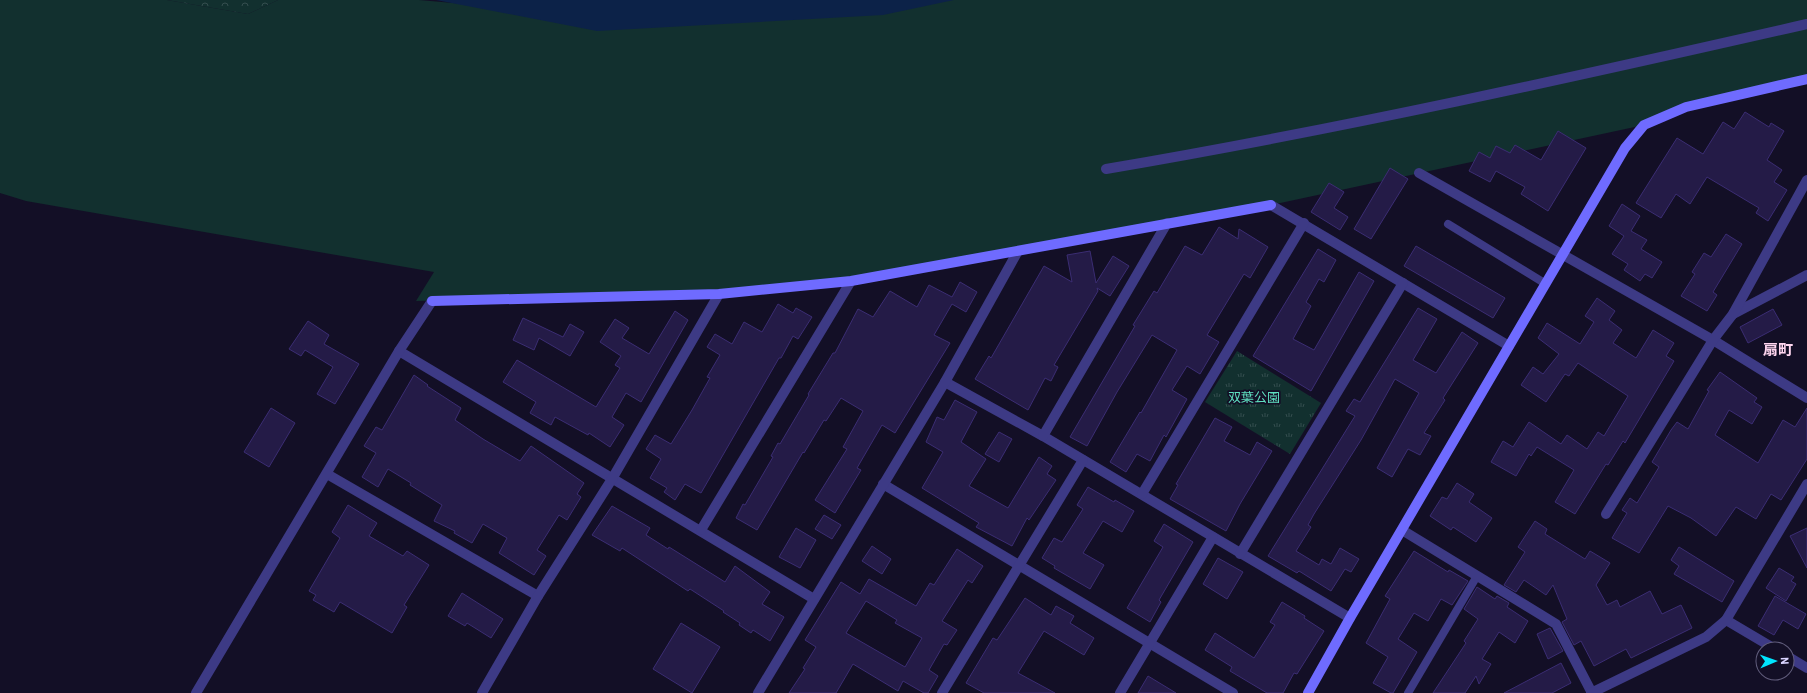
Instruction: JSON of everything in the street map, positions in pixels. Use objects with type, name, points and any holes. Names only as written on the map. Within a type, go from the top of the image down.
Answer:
[{"type":"street","points":[[1106,169],[1213,151],[1371,120],[1632,64],[1807,24]]},
{"type":"street","points":[[1308,693],[1350,618],[1625,148],[1644,125],[1686,107],[1807,79]]},
{"type":"street","points":[[1419,173],[1713,340],[1807,398]]},
{"type":"street","points":[[1606,514],[1713,340],[1733,314],[1807,180]]},
{"type":"street","points":[[196,693],[400,351],[432,301],[719,294],[851,281],[1271,205],[1304,223],[1509,346]]},
{"type":"street","points":[[1043,436],[1167,223]]},
{"type":"street","points":[[1142,494],[1304,223]]},
{"type":"street","points":[[760,692],[883,484],[946,382],[1018,251]]},
{"type":"street","points":[[1733,314],[1807,275]]},
{"type":"street","points":[[701,530],[851,281]]},
{"type":"street","points":[[1240,554],[1403,283]]},
{"type":"street","points":[[482,693],[538,596],[612,479],[719,294]]},
{"type":"street","points":[[400,351],[814,599]]},
{"type":"street","points":[[946,382],[1043,436],[1350,618]]},
{"type":"street","points":[[942,693],[1018,564],[1083,460]]},
{"type":"street","points":[[327,474],[538,596]]},
{"type":"street","points":[[883,484],[1233,693]]},
{"type":"street","points":[[1402,530],[1556,624],[1591,693],[1706,636],[1726,620],[1807,484]]},
{"type":"street","points":[[1120,693],[1213,537]]},
{"type":"street","points":[[1726,620],[1761,641]]},
{"type":"street","points":[[1795,661],[1807,668]]},
{"type":"lane","points":[[1448,224],[1546,284]]},
{"type":"lane","points":[[1408,693],[1477,576]]},
{"type":"green space","points":[[0,0],[167,0],[248,14],[278,0],[419,0],[533,10],[888,0],[1807,0],[1807,79],[1686,107],[1644,125],[1271,205],[851,281],[662,296],[416,301],[434,272],[26,201],[0,193]]},
{"type":"green space","points":[[167,0],[278,0],[248,14]]},
{"type":"green space","name":"双葉公園","points":[[1237,351],[1321,403],[1290,454],[1205,402]]},
{"type":"water","points":[[436,0],[954,0],[883,15],[597,31]]},
{"type":"building","points":[[1745,112],[1769,127],[1771,123],[1784,131],[1767,160],[1782,170],[1774,182],[1787,190],[1768,221],[1756,213],[1759,208],[1707,177],[1690,204],[1676,194],[1661,218],[1636,203],[1677,138],[1703,154],[1723,122],[1734,129]]},
{"type":"building","points":[[1558,131],[1586,148],[1548,211],[1521,194],[1525,187],[1496,171],[1490,182],[1469,171],[1479,152],[1490,158],[1496,146],[1510,153],[1515,145],[1541,160]]},
{"type":"building","points":[[1390,168],[1408,179],[1371,239],[1354,229]]},
{"type":"building","points":[[1329,183],[1344,192],[1334,208],[1348,217],[1340,230],[1311,212]]},
{"type":"building","points":[[1622,204],[1640,216],[1631,231],[1647,240],[1641,249],[1662,262],[1652,278],[1645,274],[1640,281],[1624,270],[1628,264],[1612,254],[1624,236],[1609,226]]},
{"type":"building","points":[[1219,227],[1238,239],[1239,229],[1268,247],[1250,278],[1244,274],[1207,335],[1219,342],[1200,374],[1187,366],[1172,390],[1187,399],[1166,437],[1164,435],[1150,461],[1137,454],[1126,472],[1110,462],[1140,412],[1141,413],[1177,350],[1152,335],[1117,392],[1087,446],[1070,437],[1135,326],[1133,325],[1154,291],[1157,293],[1185,246],[1202,255]]},
{"type":"building","points":[[1726,234],[1742,244],[1713,292],[1717,295],[1707,311],[1681,296],[1695,274],[1692,272],[1704,253],[1711,257]]},
{"type":"building","points":[[1416,246],[1505,298],[1493,318],[1404,266]]},
{"type":"building","points":[[1318,249],[1336,260],[1324,282],[1319,279],[1306,302],[1311,306],[1293,339],[1314,350],[1359,272],[1374,281],[1311,391],[1253,356]]},
{"type":"building","points":[[1090,251],[1096,283],[1113,256],[1129,266],[1110,296],[1097,288],[1098,291],[1054,365],[1058,367],[1051,381],[1045,378],[1028,410],[975,379],[989,356],[991,358],[1044,266],[1072,282],[1067,255]]},
{"type":"building","points":[[960,282],[977,292],[966,312],[952,304],[934,335],[950,343],[895,433],[882,425],[857,468],[861,470],[835,513],[815,500],[847,449],[843,447],[863,411],[841,398],[826,421],[824,420],[804,453],[803,452],[757,530],[736,518],[743,504],[745,505],[773,457],[771,456],[778,443],[780,444],[809,395],[808,394],[833,353],[835,353],[858,309],[873,317],[890,291],[917,307],[929,285],[952,297]]},
{"type":"building","points":[[1597,298],[1615,311],[1609,320],[1622,330],[1613,343],[1636,358],[1653,330],[1674,343],[1666,356],[1674,361],[1625,443],[1623,441],[1608,465],[1606,464],[1575,514],[1555,502],[1574,470],[1537,447],[1531,456],[1529,454],[1516,476],[1491,462],[1503,441],[1513,447],[1529,422],[1561,444],[1567,435],[1587,449],[1598,432],[1604,436],[1628,396],[1578,363],[1569,376],[1565,374],[1546,402],[1521,385],[1533,367],[1543,374],[1559,354],[1538,338],[1547,323],[1580,344],[1594,322],[1585,316]]},
{"type":"building","points":[[778,304],[793,313],[796,308],[812,317],[798,339],[793,336],[781,358],[779,358],[701,493],[685,484],[675,500],[664,492],[667,488],[650,478],[661,459],[646,449],[655,435],[671,444],[692,410],[710,378],[707,377],[720,355],[707,347],[715,334],[732,344],[744,322],[762,332]]},
{"type":"building","points":[[1418,308],[1437,319],[1413,360],[1436,373],[1462,332],[1478,343],[1443,398],[1445,400],[1424,433],[1431,436],[1420,455],[1408,449],[1392,477],[1377,468],[1419,393],[1395,379],[1361,440],[1314,514],[1308,525],[1311,527],[1296,551],[1319,565],[1322,559],[1331,564],[1340,548],[1359,559],[1351,572],[1345,569],[1331,591],[1299,571],[1297,573],[1268,556],[1355,416],[1346,411],[1354,399],[1360,402]]},
{"type":"building","points":[[1773,309],[1782,325],[1748,343],[1740,327]]},
{"type":"building","points":[[675,311],[688,320],[641,402],[626,393],[612,417],[624,425],[610,447],[589,433],[588,435],[555,417],[551,425],[530,413],[536,402],[503,382],[517,360],[596,407],[620,368],[615,365],[621,356],[600,342],[615,319],[629,328],[622,338],[649,354]]},
{"type":"building","points":[[523,318],[563,337],[570,324],[584,332],[570,356],[539,338],[534,350],[513,340]]},
{"type":"building","points":[[308,321],[329,335],[324,344],[359,364],[335,404],[317,394],[333,367],[305,350],[301,356],[289,349]]},
{"type":"building","points":[[1720,372],[1757,398],[1754,402],[1762,407],[1752,424],[1729,410],[1715,435],[1758,463],[1783,420],[1795,427],[1807,408],[1807,459],[1781,500],[1771,494],[1756,519],[1736,507],[1716,536],[1691,518],[1668,506],[1639,553],[1612,538],[1627,513],[1622,510],[1630,498],[1637,503],[1659,467],[1652,462],[1671,430],[1677,422],[1688,429],[1709,391],[1707,390]]},
{"type":"building","points":[[414,375],[428,385],[427,386],[461,408],[455,420],[483,439],[520,461],[531,446],[584,483],[577,494],[581,497],[567,520],[559,515],[537,550],[546,556],[534,575],[499,553],[507,538],[483,524],[472,543],[454,533],[455,531],[434,521],[442,505],[388,469],[378,487],[362,477],[376,453],[364,446],[376,427],[382,430]]},
{"type":"building","points":[[955,400],[977,412],[961,442],[986,459],[969,486],[1008,508],[1039,457],[1052,466],[1047,474],[1056,480],[1029,520],[1027,518],[1012,546],[976,527],[979,523],[922,488],[943,452],[926,442],[937,417],[944,420]]},
{"type":"building","points":[[271,408],[295,423],[269,467],[244,452]]},
{"type":"building","points":[[1215,418],[1232,427],[1224,441],[1250,455],[1257,442],[1272,451],[1240,504],[1226,531],[1170,499],[1178,485],[1176,484]]},
{"type":"building","points":[[999,432],[1012,439],[999,462],[985,454]]},
{"type":"building","points":[[1457,483],[1474,494],[1469,502],[1492,518],[1476,542],[1453,527],[1451,530],[1430,516],[1442,497],[1447,499]]},
{"type":"building","points":[[1088,487],[1114,502],[1115,500],[1134,511],[1122,532],[1103,521],[1083,553],[1104,565],[1090,589],[1054,568],[1055,566],[1042,558],[1054,538],[1062,542],[1083,509],[1077,505]]},
{"type":"building","points":[[348,505],[377,523],[369,536],[403,556],[407,551],[429,565],[404,605],[407,607],[392,633],[340,602],[334,612],[313,600],[316,595],[309,591],[340,538],[332,532]]},
{"type":"building","points":[[612,506],[650,528],[646,535],[668,549],[669,547],[725,582],[735,566],[770,592],[762,604],[784,617],[770,641],[753,630],[751,633],[739,625],[740,623],[723,612],[724,611],[690,589],[688,591],[622,548],[620,551],[592,535]]},
{"type":"building","points":[[824,515],[841,525],[832,539],[815,529]]},
{"type":"building","points":[[1535,521],[1547,529],[1545,534],[1585,559],[1590,551],[1610,563],[1596,585],[1607,605],[1617,600],[1620,607],[1650,591],[1662,614],[1681,605],[1692,628],[1631,658],[1626,649],[1594,666],[1581,641],[1574,645],[1562,622],[1567,619],[1553,585],[1546,595],[1524,580],[1516,592],[1504,585],[1525,552],[1518,547]]},
{"type":"building","points":[[1164,524],[1193,542],[1159,600],[1161,602],[1150,622],[1127,608],[1163,547],[1154,541]]},
{"type":"building","points":[[796,528],[816,540],[800,568],[779,557]]},
{"type":"building","points":[[1807,528],[1807,568],[1790,536]]},
{"type":"building","points":[[872,546],[891,559],[882,574],[862,561]]},
{"type":"building","points":[[1679,547],[1734,581],[1722,602],[1674,574],[1679,566],[1671,560]]},
{"type":"building","points":[[957,549],[983,566],[972,583],[968,580],[942,621],[957,630],[947,645],[944,644],[929,670],[938,676],[928,693],[924,693],[903,681],[898,691],[853,664],[836,693],[789,693],[805,669],[803,668],[816,647],[805,640],[841,582],[860,594],[869,579],[916,606],[930,583],[934,585]],"holes":[[[866,601],[897,620],[895,623],[922,638],[905,667],[846,633]]]},
{"type":"building","points":[[1414,551],[1448,572],[1449,570],[1468,581],[1452,605],[1441,599],[1428,621],[1414,613],[1398,639],[1417,652],[1393,693],[1391,693],[1373,683],[1388,657],[1366,643],[1390,599],[1385,596]]},
{"type":"building","points":[[1218,558],[1243,572],[1227,599],[1203,584]]},
{"type":"building","points":[[1779,568],[1794,577],[1791,581],[1796,584],[1786,601],[1766,588]]},
{"type":"building","points":[[1477,587],[1495,599],[1497,596],[1509,603],[1507,607],[1528,621],[1515,643],[1499,632],[1482,659],[1491,664],[1479,684],[1476,676],[1465,693],[1433,693],[1466,643],[1464,641],[1478,619],[1464,609]]},
{"type":"building","points":[[462,593],[503,619],[491,638],[467,623],[465,626],[448,616]]},
{"type":"building","points":[[1775,596],[1806,614],[1798,629],[1783,620],[1774,635],[1758,626]]},
{"type":"building","points":[[1025,598],[1051,615],[1056,606],[1074,616],[1070,623],[1094,638],[1084,655],[1044,631],[1018,673],[1055,693],[984,693],[966,683],[993,638],[997,640]]},
{"type":"building","points":[[1282,602],[1305,616],[1304,618],[1324,631],[1297,674],[1294,673],[1283,693],[1267,693],[1230,671],[1232,667],[1205,650],[1215,633],[1254,658],[1275,625],[1270,622]]},
{"type":"building","points":[[681,623],[720,647],[692,693],[653,669]]},
{"type":"building","points":[[1550,628],[1563,651],[1548,659],[1537,634]]},
{"type":"building","points":[[1561,663],[1571,683],[1552,693],[1504,693]]},
{"type":"building","points":[[1148,676],[1176,693],[1138,693]]},
{"type":"district","name":"扇町","points":[[1778,350]]}]
